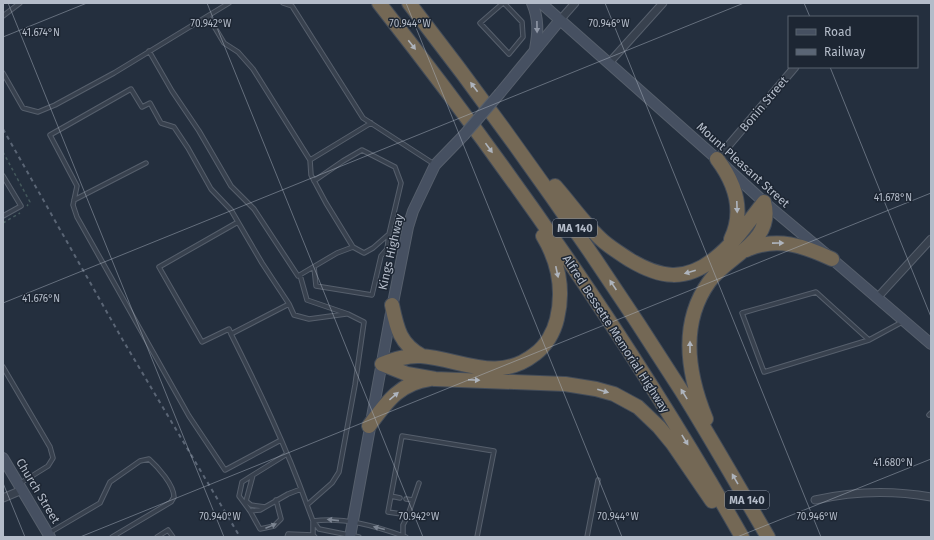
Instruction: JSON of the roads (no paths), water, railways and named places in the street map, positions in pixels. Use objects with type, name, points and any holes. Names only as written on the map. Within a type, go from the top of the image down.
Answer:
[{"type":"highway","name":"Alfred Bessette Memorial Highway","points":[[379,3],[457,104],[566,257],[694,454],[741,537]]},
{"type":"highway","name":"Alfred Bessette Memorial Highway","points":[[409,3],[507,132],[617,290],[726,463],[768,537]]},
{"type":"highway","points":[[507,132],[598,236],[615,250],[636,263],[659,274],[678,275],[688,273],[716,259],[764,202]]},
{"type":"highway","points":[[717,159],[728,173],[737,201],[734,229],[723,252]]},
{"type":"highway","points":[[382,364],[405,357],[422,356],[477,368],[508,368],[524,362],[546,343],[554,327],[559,311],[560,300],[558,276],[555,263],[544,237],[500,163]]},
{"type":"highway","points":[[726,463],[704,412],[694,383],[690,358],[690,333],[695,308],[705,287],[717,272],[757,237],[764,228],[766,216],[764,202]]},
{"type":"highway","points":[[740,252],[760,245],[785,243],[807,248],[832,259]]},
{"type":"highway","points":[[392,305],[397,327],[403,340],[408,347],[422,356]]},
{"type":"highway","points":[[382,364],[408,374],[435,379],[579,386],[605,391],[626,399],[645,412],[660,427],[709,497],[741,537]]},
{"type":"highway","points":[[369,426],[394,394],[419,382],[435,379]]},
{"type":"main road","points":[[532,3],[538,22],[534,51]]},
{"type":"main road","name":"Mount Pleasant Street","points":[[541,3],[764,202],[931,344]]},
{"type":"main road","name":"Kings Highway","points":[[353,536],[352,522],[392,305],[408,227],[417,204],[435,165],[464,135],[560,20]]},
{"type":"main road","name":"Church Street","points":[[3,458],[49,535]]},
{"type":"street","points":[[560,20],[575,3]]},
{"type":"street","points":[[609,63],[663,3]]},
{"type":"street","name":"Bonin Street","points":[[717,159],[794,68]]},
{"type":"street","points":[[877,298],[931,239]]},
{"type":"street","points":[[3,498],[20,487]]},
{"type":"street","points":[[814,500],[838,495],[871,492],[912,494],[931,497]]},
{"type":"lane","points":[[3,16],[20,3]]},
{"type":"lane","points":[[3,73],[23,108],[38,112],[55,105],[114,73],[229,3]]},
{"type":"lane","points":[[283,3],[292,6],[363,118],[435,165]]},
{"type":"lane","points":[[503,3],[522,22],[523,37],[509,54],[480,23],[503,3]]},
{"type":"lane","points":[[208,16],[224,43],[238,52],[253,69],[310,160],[311,175],[353,248],[364,253],[373,248],[389,234]]},
{"type":"lane","points":[[149,51],[172,91],[199,131],[231,186],[254,209],[298,276],[300,275],[307,300],[348,314],[364,322],[355,386],[339,472],[332,484],[307,505]]},
{"type":"lane","points":[[281,440],[225,470],[189,416],[78,217],[73,205],[78,186],[50,135],[131,89],[142,107],[150,103],[161,123],[174,126],[211,189],[231,210],[294,315],[309,319],[348,314]]},
{"type":"lane","points":[[310,160],[370,123]]},
{"type":"lane","points":[[314,181],[362,150],[395,167],[401,183],[387,249],[380,256],[372,295],[316,286],[314,267]]},
{"type":"lane","points":[[74,200],[146,163]]},
{"type":"lane","points":[[3,176],[21,206],[3,216]]},
{"type":"lane","points":[[238,222],[159,267],[202,342],[229,329],[265,402],[313,521],[319,529],[353,536]]},
{"type":"lane","points":[[300,275],[337,253],[353,248]]},
{"type":"lane","points":[[869,340],[816,292],[742,313],[764,372],[869,340],[905,321]]},
{"type":"lane","points":[[231,334],[288,304]]},
{"type":"lane","points":[[3,367],[50,447],[53,458],[48,466],[20,487]]},
{"type":"lane","points":[[408,515],[388,512],[402,436],[494,450],[477,537]]},
{"type":"lane","points":[[276,500],[281,519],[274,526],[260,529],[250,510],[239,496],[242,482],[287,454]]},
{"type":"lane","points":[[49,535],[100,503],[110,482],[140,461],[149,459],[156,465],[174,491],[174,497],[170,502],[112,537]]},
{"type":"lane","points":[[253,475],[246,502],[251,505],[265,507]]},
{"type":"lane","points":[[587,537],[598,480]]},
{"type":"lane","points":[[313,521],[327,519],[352,522],[388,531],[404,537],[403,525],[419,483]]},
{"type":"lane","points":[[250,510],[260,510],[276,500],[301,489]]},
{"type":"lane","points":[[391,496],[400,498]]},
{"type":"lane","points":[[406,499],[413,500]]},
{"type":"lane","points":[[287,535],[314,536],[313,521]]},
{"type":"lane","points":[[156,537],[168,530],[173,537]]},
{"type":"railway","points":[[3,129],[121,337],[240,537]]}]
